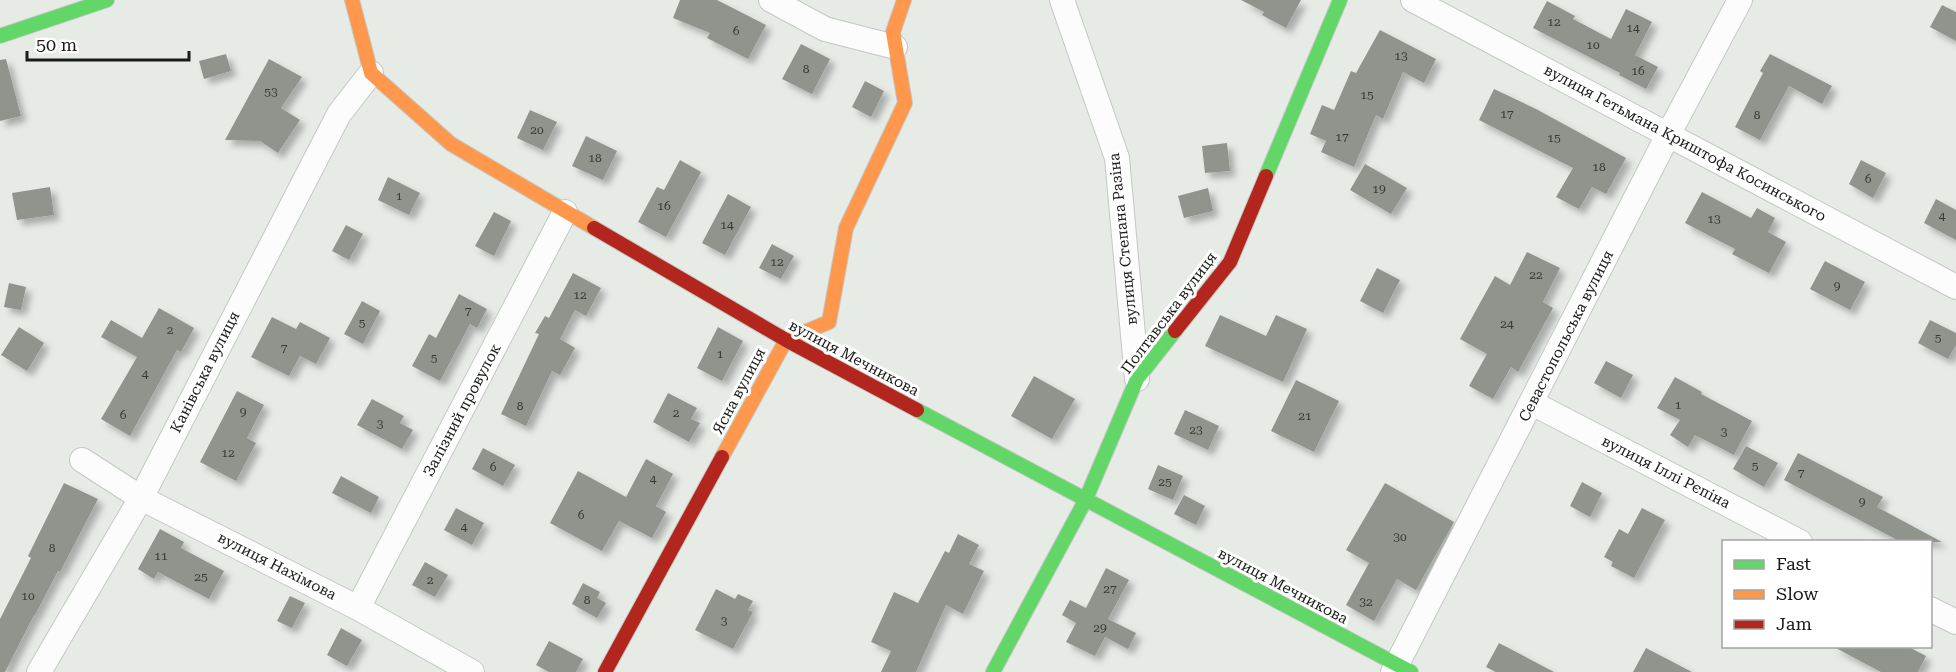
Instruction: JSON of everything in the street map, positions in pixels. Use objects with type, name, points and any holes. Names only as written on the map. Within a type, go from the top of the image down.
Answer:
[{"type":"street","points":[[0,36],[107,0]]},
{"type":"street","points":[[352,0],[371,73]]},
{"type":"street","points":[[771,0],[825,29],[896,47]]},
{"type":"street","name":"Ясна вулиця","points":[[606,672],[786,340],[829,322],[846,228],[905,103],[893,32],[904,0]]},
{"type":"street","name":"вулиця Степана Разіна","points":[[1062,0],[1117,158],[1137,379]]},
{"type":"street","name":"Полтавська вулиця","points":[[993,672],[1085,501],[1137,379],[1230,262],[1340,0]]},
{"type":"street","name":"вулиця Гетьмана Криштофа Косинського","points":[[1413,0],[1956,287]]},
{"type":"street","name":"Севастопольська вулиця","points":[[1400,670],[1668,135],[1740,0]]},
{"type":"street","name":"вулиця Мечникова","points":[[371,73],[451,144],[565,213],[786,340],[1400,670]]},
{"type":"street","name":"Канівська вулиця","points":[[39,672],[141,498],[339,114],[371,73]]},
{"type":"street","name":"Залізний провулок","points":[[358,608],[565,213]]},
{"type":"street","name":"вулиця Іллі Рєпіна","points":[[1532,403],[1796,540]]},
{"type":"street","name":"вулиця Нахімова","points":[[82,460],[141,498],[358,608],[472,672]]},
{"type":"street","points":[[1932,610],[1956,622]]},
{"type":"building","points":[[680,0],[717,0],[766,25],[748,59],[707,38],[710,33],[673,18]]},
{"type":"building","points":[[1241,0],[1301,0],[1286,28],[1262,15],[1264,12]]},
{"type":"building","points":[[1547,1],[1575,16],[1573,19],[1611,39],[1626,9],[1652,22],[1635,55],[1658,67],[1646,89],[1533,28]]},
{"type":"building","points":[[1942,5],[1956,12],[1956,41],[1930,27]]},
{"type":"building","points":[[1380,30],[1436,59],[1424,83],[1403,72],[1383,119],[1376,115],[1354,167],[1321,152],[1326,141],[1310,134],[1322,105],[1334,110],[1351,71],[1356,73]]},
{"type":"building","points":[[801,44],[830,59],[812,94],[782,79]]},
{"type":"building","points":[[226,54],[231,71],[204,79],[199,61]]},
{"type":"building","points":[[1770,54],[1832,86],[1822,104],[1789,86],[1760,140],[1735,127],[1763,73],[1760,71]]},
{"type":"building","points":[[6,59],[21,116],[0,121],[0,60]]},
{"type":"building","points":[[269,59],[302,77],[281,108],[300,120],[278,153],[260,141],[225,140]]},
{"type":"building","points":[[865,81],[884,91],[871,117],[852,107]]},
{"type":"building","points":[[1494,89],[1626,158],[1606,194],[1592,187],[1579,209],[1556,197],[1573,168],[1479,120]]},
{"type":"building","points":[[530,110],[557,122],[543,150],[517,138]]},
{"type":"building","points":[[586,136],[617,151],[603,180],[572,166]]},
{"type":"building","points":[[1227,143],[1230,171],[1205,173],[1202,146]]},
{"type":"building","points":[[680,160],[701,172],[666,237],[638,222],[657,187],[664,190]]},
{"type":"building","points":[[1861,160],[1886,173],[1873,198],[1849,184]]},
{"type":"building","points":[[1365,164],[1407,188],[1391,214],[1350,190]]},
{"type":"building","points":[[388,177],[420,193],[409,215],[378,200]]},
{"type":"building","points":[[50,187],[54,215],[17,220],[12,193]]},
{"type":"building","points":[[1208,188],[1213,211],[1184,218],[1178,196]]},
{"type":"building","points":[[1702,192],[1751,218],[1757,208],[1775,218],[1768,232],[1786,242],[1769,273],[1732,254],[1735,249],[1685,223]]},
{"type":"building","points":[[728,194],[751,207],[725,255],[702,243]]},
{"type":"building","points":[[1936,199],[1956,210],[1956,240],[1924,223]]},
{"type":"building","points":[[494,212],[511,221],[494,256],[475,246]]},
{"type":"building","points":[[346,225],[363,234],[349,260],[332,251]]},
{"type":"building","points":[[772,244],[794,256],[781,279],[759,268]]},
{"type":"building","points":[[1527,252],[1560,268],[1543,302],[1553,308],[1518,372],[1511,367],[1493,399],[1469,386],[1487,354],[1460,339],[1495,276],[1510,285]]},
{"type":"building","points":[[1825,261],[1865,282],[1850,310],[1810,289]]},
{"type":"building","points":[[1377,268],[1400,280],[1383,313],[1360,301]]},
{"type":"building","points":[[573,273],[601,288],[586,316],[575,310],[560,339],[575,348],[560,375],[552,371],[526,426],[501,414],[539,334],[535,333],[545,316],[549,318]]},
{"type":"building","points":[[9,283],[26,287],[21,310],[4,307]]},
{"type":"building","points":[[459,294],[487,309],[477,328],[470,324],[440,381],[412,366],[429,334],[436,338]]},
{"type":"building","points":[[362,301],[380,311],[363,344],[344,334]]},
{"type":"building","points":[[159,308],[194,328],[181,352],[177,350],[130,436],[101,419],[137,357],[101,337],[111,320],[142,338]]},
{"type":"building","points":[[1220,315],[1266,336],[1276,315],[1307,329],[1283,382],[1205,346]]},
{"type":"building","points":[[272,317],[296,329],[300,322],[330,338],[316,364],[300,356],[289,376],[251,357]]},
{"type":"building","points":[[1930,320],[1956,333],[1956,345],[1948,359],[1918,343]]},
{"type":"building","points":[[19,327],[44,343],[27,371],[1,355]]},
{"type":"building","points":[[718,327],[743,341],[722,381],[697,368]]},
{"type":"building","points":[[1606,361],[1633,375],[1621,398],[1594,383]]},
{"type":"building","points":[[1034,376],[1075,399],[1052,439],[1011,416]]},
{"type":"building","points":[[1675,377],[1702,392],[1701,394],[1752,421],[1734,455],[1695,435],[1688,447],[1670,435],[1680,420],[1657,408]]},
{"type":"building","points":[[1296,380],[1339,401],[1314,452],[1271,431]]},
{"type":"building","points":[[237,391],[264,405],[247,438],[256,443],[236,481],[200,462]]},
{"type":"building","points":[[668,393],[697,408],[691,419],[700,423],[689,442],[653,422]]},
{"type":"building","points":[[372,399],[404,416],[400,423],[413,430],[402,449],[357,425]]},
{"type":"building","points":[[1185,410],[1219,426],[1208,450],[1174,434]]},
{"type":"building","points":[[1746,446],[1778,463],[1764,487],[1733,469]]},
{"type":"building","points":[[483,448],[515,465],[503,486],[472,469]]},
{"type":"building","points":[[1798,453],[1883,497],[1877,507],[1942,542],[1897,540],[1784,480]]},
{"type":"building","points":[[646,459],[673,474],[656,506],[666,512],[652,538],[619,521],[602,551],[550,523],[578,471],[626,497]]},
{"type":"building","points":[[1158,465],[1183,476],[1173,500],[1148,489]]},
{"type":"building","points":[[341,476],[379,497],[371,513],[332,493]]},
{"type":"building","points":[[1582,482],[1602,493],[1590,517],[1570,506]]},
{"type":"building","points":[[64,483],[98,499],[5,672],[0,672],[0,619],[31,558],[28,556]]},
{"type":"building","points":[[1385,483],[1454,522],[1416,590],[1397,579],[1374,621],[1346,605],[1369,563],[1346,550]]},
{"type":"building","points":[[1184,495],[1205,506],[1196,525],[1174,514]]},
{"type":"building","points":[[456,508],[484,523],[472,545],[444,530]]},
{"type":"building","points":[[1642,508],[1665,520],[1634,578],[1611,566],[1613,562],[1604,557],[1619,529],[1628,534]]},
{"type":"building","points":[[160,529],[184,542],[181,548],[224,571],[209,599],[158,572],[154,579],[138,569]]},
{"type":"building","points":[[958,534],[979,545],[969,564],[984,571],[963,614],[946,605],[916,672],[881,672],[891,651],[871,642],[894,592],[918,603],[945,551],[949,553]]},
{"type":"building","points":[[425,562],[448,575],[435,597],[412,585]]},
{"type":"building","points":[[1106,568],[1129,580],[1108,619],[1136,633],[1128,649],[1105,637],[1095,656],[1066,642],[1076,623],[1062,615],[1070,600],[1086,608]]},
{"type":"building","points":[[583,583],[600,592],[597,598],[606,603],[597,618],[572,604]]},
{"type":"building","points":[[716,589],[735,599],[738,594],[753,601],[748,610],[753,612],[733,649],[695,630]]},
{"type":"building","points":[[290,596],[305,603],[292,628],[277,621]]},
{"type":"building","points":[[341,628],[362,640],[347,666],[327,655]]},
{"type":"building","points":[[549,641],[583,659],[576,672],[549,672],[536,665]]},
{"type":"building","points":[[1499,643],[1554,672],[1496,672],[1486,667]]},
{"type":"building","points":[[1646,648],[1692,672],[1633,672]]},
{"type":"building","points":[[1836,648],[1911,648],[1926,656],[1918,672],[1881,672]]},
{"type":"traffic: fast","points":[[0,36],[107,0]]},
{"type":"traffic: fast","points":[[1266,176],[1340,0]]},
{"type":"traffic: fast","points":[[993,672],[1085,501],[1137,379],[1175,331]]},
{"type":"traffic: fast","points":[[917,410],[1411,672]]},
{"type":"traffic: slow","points":[[352,0],[371,73],[451,144],[594,228]]},
{"type":"traffic: slow","points":[[722,457],[786,340],[829,322],[846,228],[905,103],[893,32],[904,0]]},
{"type":"traffic: jam","points":[[1175,331],[1230,262],[1266,176]]},
{"type":"traffic: jam","points":[[594,228],[786,340],[917,410]]},
{"type":"traffic: jam","points":[[605,672],[722,457]]}]
